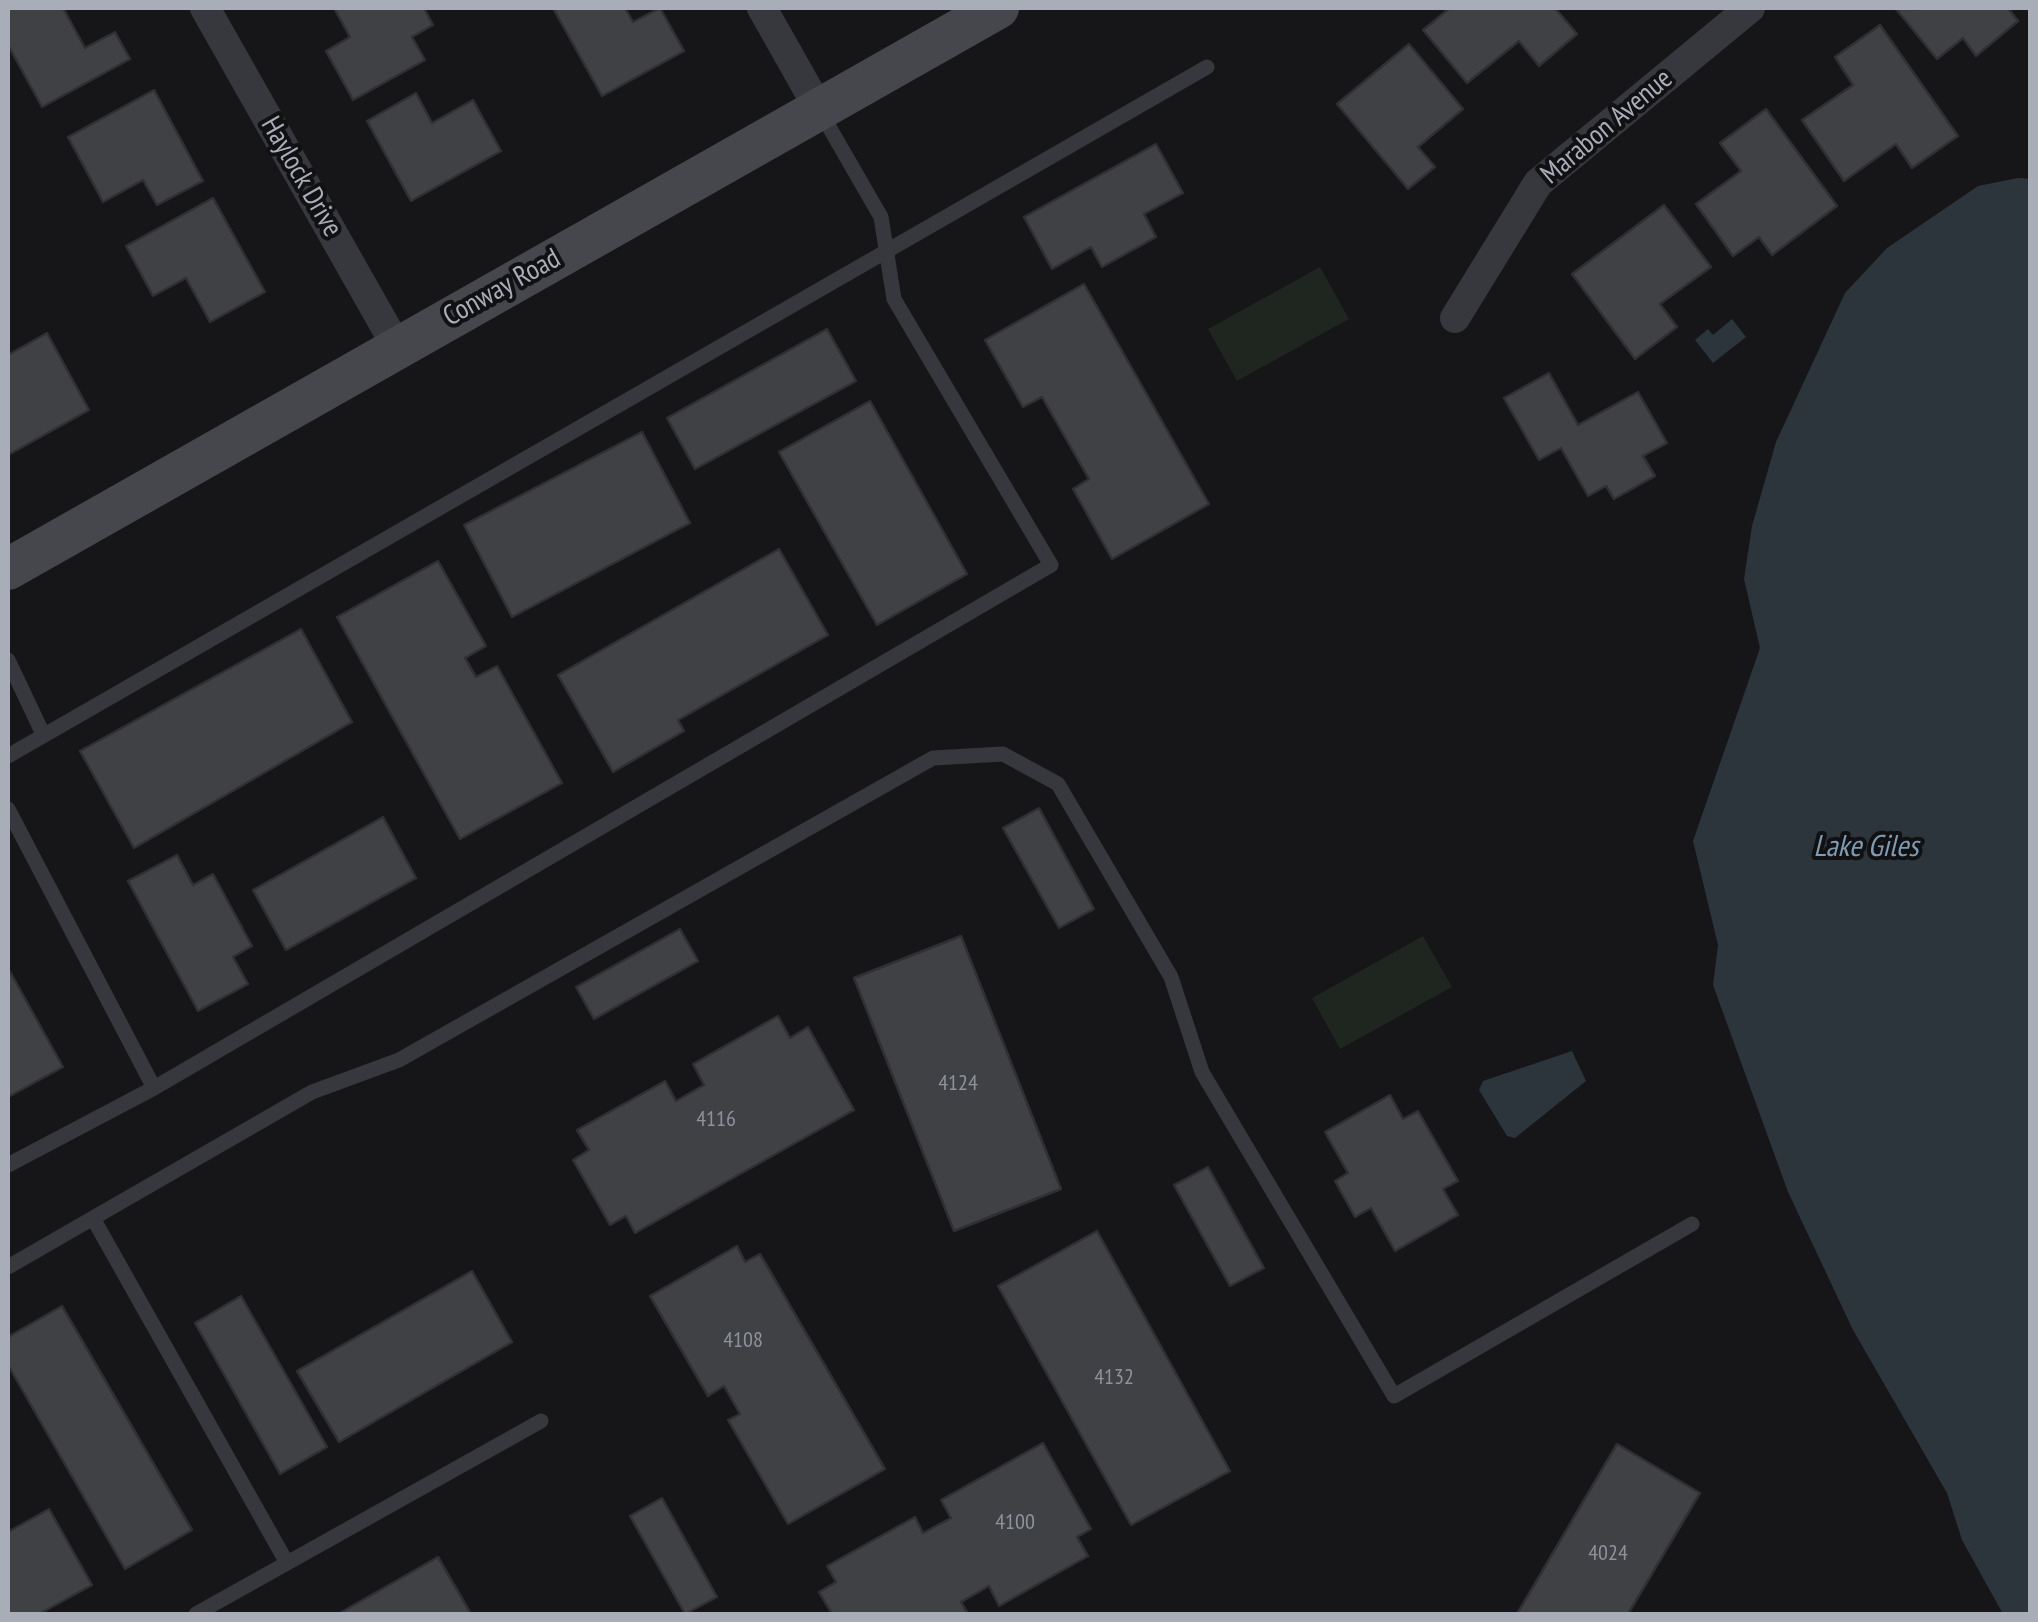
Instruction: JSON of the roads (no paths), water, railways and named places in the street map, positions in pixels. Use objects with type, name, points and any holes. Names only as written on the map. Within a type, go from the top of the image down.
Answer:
[{"type":"main road","name":"Conway Road","points":[[8,569],[998,8]]},
{"type":"street","name":"Haylock Drive","points":[[205,8],[398,347]]},
{"type":"street","points":[[762,8],[819,109]]},
{"type":"street","name":"Marabon Avenue","points":[[1455,318],[1538,183],[1750,8]]},
{"type":"lane","points":[[8,756],[1207,67]]},
{"type":"lane","points":[[8,1165],[154,1088],[1051,565],[894,299],[881,217],[819,109]]},
{"type":"lane","points":[[8,660],[43,734]]},
{"type":"lane","points":[[8,1267],[312,1092],[399,1060],[933,758],[1003,754],[1058,784],[1172,977],[1202,1072],[1394,1396],[1692,1224]]},
{"type":"lane","points":[[8,809],[154,1088]]},
{"type":"lane","points":[[94,1220],[287,1562]]},
{"type":"lane","points":[[196,1614],[542,1422]]},
{"type":"water","name":"Lake Giles","points":[[2030,179],[2030,1614],[2003,1614],[1962,1540],[1947,1493],[1853,1330],[1788,1192],[1713,985],[1718,945],[1693,841],[1760,648],[1744,579],[1752,526],[1776,442],[1845,293],[1887,248],[1978,186]]},
{"type":"water","points":[[1732,319],[1746,337],[1713,363],[1695,340],[1708,329],[1713,335]]},
{"type":"water","points":[[1572,1051],[1586,1081],[1515,1138],[1507,1136],[1479,1090],[1483,1081]]}]
